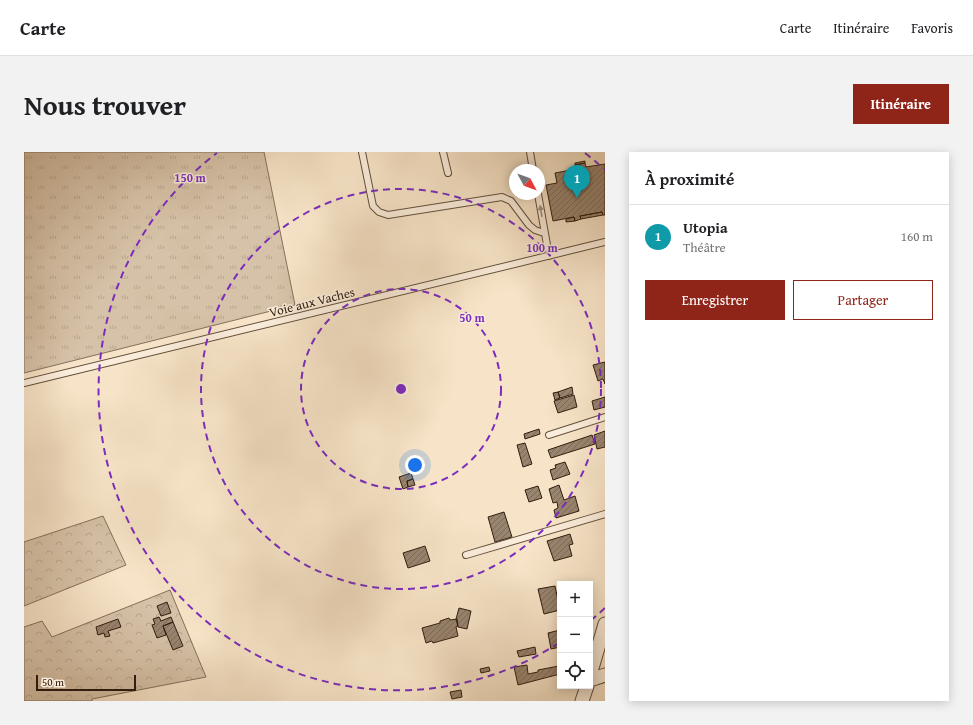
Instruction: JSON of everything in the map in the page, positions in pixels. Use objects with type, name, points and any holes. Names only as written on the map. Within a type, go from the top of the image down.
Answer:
[{"type":"street","points":[[593,665],[605,624]]},
{"type":"street","points":[[593,679],[605,676]]},
{"type":"street","points":[[582,701],[585,689]]},
{"type":"lane","points":[[362,152],[373,206],[379,212],[388,215],[502,198],[511,201],[534,230],[544,233]]},
{"type":"lane","points":[[443,152],[448,173]]},
{"type":"lane","points":[[530,152],[532,164]]},
{"type":"lane","points":[[539,200],[549,256]]},
{"type":"lane","name":"Voie aux Vaches","points":[[24,383],[605,242]]},
{"type":"lane","points":[[549,435],[605,417]]},
{"type":"lane","points":[[466,555],[605,514]]},
{"type":"green space","points":[[24,152],[264,152],[295,305],[24,373]]},
{"type":"green space","points":[[103,516],[126,565],[24,606],[24,542]]},
{"type":"green space","points":[[170,590],[206,677],[92,699],[92,701],[24,701],[24,627],[42,621],[52,637]]},
{"type":"building","points":[[585,161],[585,163],[575,165],[575,163]]},
{"type":"building","points":[[585,163],[586,167],[605,164],[605,215],[603,215],[602,212],[580,216],[581,219],[575,221],[574,217],[553,221],[546,185],[557,183],[555,173],[576,169],[575,165]]},
{"type":"building","points":[[602,212],[603,215],[581,219],[580,216]]},
{"type":"building","points":[[574,217],[575,221],[566,222],[566,219]]},
{"type":"building","points":[[605,362],[605,384],[603,379],[598,381],[593,365]]},
{"type":"building","points":[[572,387],[573,394],[560,398],[558,392]]},
{"type":"building","points":[[558,392],[560,398],[555,400],[553,393]]},
{"type":"building","points":[[574,395],[577,407],[558,413],[554,401]]},
{"type":"building","points":[[605,397],[605,407],[594,410],[592,401]]},
{"type":"building","points":[[539,429],[540,434],[525,439],[524,434]]},
{"type":"building","points":[[605,431],[605,447],[597,449],[594,435]]},
{"type":"building","points":[[592,435],[595,444],[551,458],[548,450]]},
{"type":"building","points":[[525,443],[532,464],[523,467],[517,445]]},
{"type":"building","points":[[565,462],[570,474],[553,480],[550,470],[556,468],[555,465]]},
{"type":"building","points":[[411,473],[413,479],[407,481],[408,487],[403,489],[399,477]]},
{"type":"building","points":[[413,479],[415,485],[408,487],[407,481]]},
{"type":"building","points":[[559,485],[564,500],[575,496],[579,511],[556,518],[554,510],[558,508],[557,502],[553,503],[549,489]]},
{"type":"building","points":[[538,486],[542,498],[529,502],[525,490]]},
{"type":"building","points":[[504,512],[512,537],[495,542],[488,517]]},
{"type":"building","points":[[570,534],[573,544],[569,545],[572,556],[554,561],[547,541]]},
{"type":"building","points":[[425,546],[430,561],[408,568],[403,553]]},
{"type":"building","points":[[555,586],[557,596],[557,611],[544,614],[538,589]]},
{"type":"building","points":[[167,602],[171,613],[161,616],[157,606]]},
{"type":"building","points":[[459,608],[471,611],[467,629],[458,627],[456,619]]},
{"type":"building","points":[[159,617],[161,621],[171,617],[173,622],[163,626],[166,635],[157,638],[152,625],[155,624],[153,619]]},
{"type":"building","points":[[449,618],[450,620],[457,619],[458,626],[456,627],[458,636],[433,643],[432,641],[426,643],[422,628],[440,623],[440,621]]},
{"type":"building","points":[[118,619],[121,627],[108,631],[110,636],[105,637],[104,633],[98,635],[96,627]]},
{"type":"building","points":[[173,622],[183,646],[173,650],[163,626]]},
{"type":"building","points":[[557,631],[557,648],[551,649],[548,633]]},
{"type":"building","points":[[535,647],[536,654],[519,657],[517,651]]},
{"type":"building","points":[[527,665],[528,674],[538,672],[538,670],[557,666],[557,675],[518,685],[514,667]]},
{"type":"building","points":[[489,667],[490,671],[481,673],[480,669]]},
{"type":"building","points":[[461,690],[462,697],[452,699],[450,692]]},
{"type":"place","name":"Utopia","points":[[577,198]]}]
